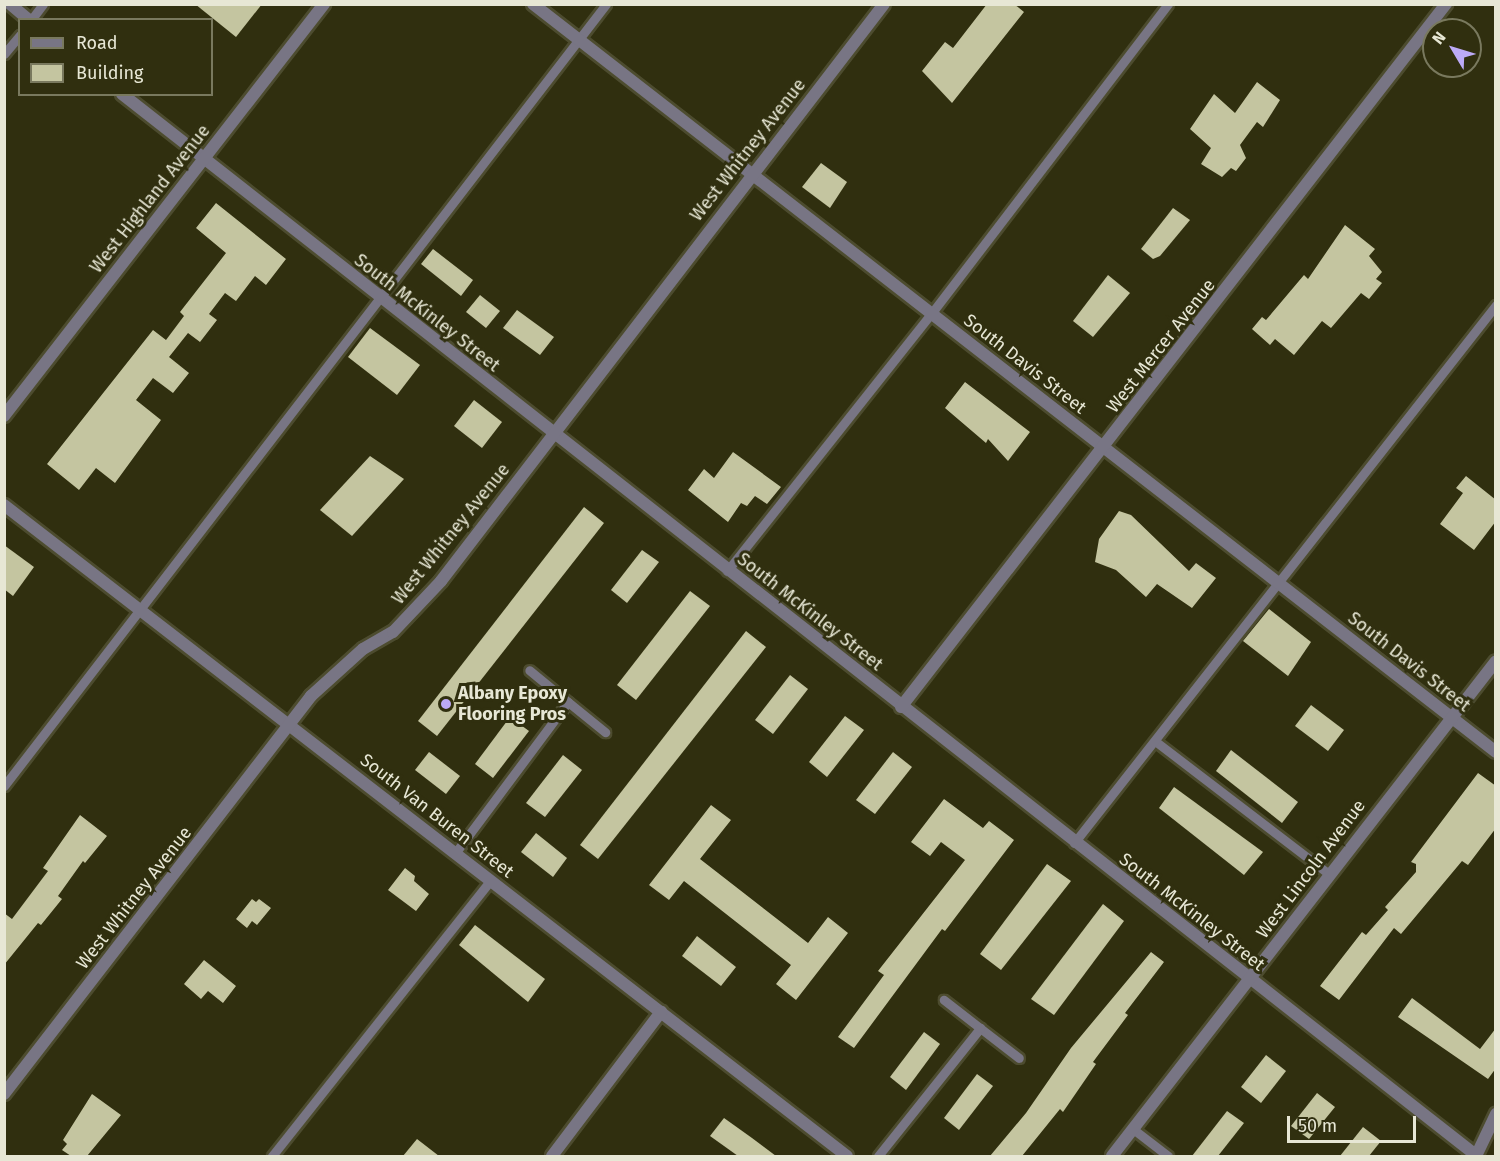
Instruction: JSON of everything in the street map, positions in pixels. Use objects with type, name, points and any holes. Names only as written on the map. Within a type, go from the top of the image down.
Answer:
[{"type":"street","points":[[10,4],[28,18]]},
{"type":"street","name":"West Highland Avenue","points":[[4,416],[324,4]]},
{"type":"street","name":"South Davis Street","points":[[533,4],[1496,752]]},
{"type":"street","name":"West Whitney Avenue","points":[[4,1094],[291,724],[335,671],[411,615],[884,4]]},
{"type":"street","name":"West Mercer Avenue","points":[[901,706],[1104,448],[1446,4]]},
{"type":"street","name":"South McKinley Street","points":[[124,96],[550,434],[1476,1156]]},
{"type":"street","name":"South Van Buren Street","points":[[4,505],[291,724],[844,1156]]},
{"type":"street","name":"West Lincoln Avenue","points":[[1112,1156],[1496,661]]},
{"type":"street","points":[[552,1156],[661,1012]]},
{"type":"street","points":[[1476,1156],[1496,1114]]},
{"type":"lane","points":[[32,18],[43,4]]},
{"type":"lane","points":[[4,786],[381,301],[606,4]]},
{"type":"lane","points":[[727,571],[931,314],[1168,4]]},
{"type":"lane","points":[[4,54],[18,37]]},
{"type":"lane","points":[[1074,843],[1496,305]]},
{"type":"lane","points":[[529,670],[605,732]]},
{"type":"lane","points":[[456,852],[568,702]]},
{"type":"lane","points":[[1155,741],[1330,875]]},
{"type":"lane","points":[[272,1156],[491,880]]},
{"type":"lane","points":[[944,1000],[1019,1058]]},
{"type":"lane","points":[[878,1156],[980,1028]]},
{"type":"lane","points":[[1133,1130],[1168,1156]]},
{"type":"building","points":[[195,4],[262,4],[236,37]]},
{"type":"building","points":[[987,4],[1014,4],[1024,12],[952,103],[922,71],[945,42],[953,48]]},
{"type":"building","points":[[1257,82],[1280,100],[1263,127],[1257,122],[1240,145],[1246,158],[1236,171],[1231,168],[1222,177],[1201,164],[1211,148],[1190,129],[1214,94],[1235,113]]},
{"type":"building","points":[[821,163],[847,182],[830,208],[802,187]]},
{"type":"building","points":[[216,203],[286,259],[266,285],[255,276],[236,301],[225,293],[209,314],[217,320],[200,342],[188,333],[169,357],[189,373],[173,393],[153,378],[136,400],[161,420],[115,483],[96,468],[79,490],[47,464],[153,330],[166,340],[184,316],[180,312],[226,253],[196,228]]},
{"type":"building","points":[[1173,208],[1190,220],[1160,256],[1153,259],[1141,249]]},
{"type":"building","points":[[1345,225],[1375,249],[1369,256],[1382,272],[1376,279],[1382,283],[1369,299],[1361,293],[1331,328],[1322,321],[1294,355],[1275,339],[1270,345],[1252,329],[1262,317],[1266,320],[1304,275],[1308,279]]},
{"type":"building","points":[[433,249],[473,280],[461,296],[421,264]]},
{"type":"building","points":[[1108,275],[1130,293],[1093,337],[1073,321]]},
{"type":"building","points":[[480,295],[500,311],[486,328],[466,312]]},
{"type":"building","points":[[517,310],[554,337],[540,355],[503,328]]},
{"type":"building","points":[[370,328],[420,365],[397,395],[348,357]]},
{"type":"building","points":[[965,382],[1030,432],[1008,461],[988,439],[986,443],[945,408]]},
{"type":"building","points":[[474,400],[502,422],[482,448],[454,426]]},
{"type":"building","points":[[733,452],[781,487],[767,504],[755,496],[747,506],[741,503],[728,522],[688,490],[704,469],[714,478]]},
{"type":"building","points":[[370,456],[404,479],[352,536],[320,510]]},
{"type":"building","points":[[1466,476],[1496,500],[1496,521],[1474,550],[1440,524],[1463,493],[1456,488]]},
{"type":"building","points":[[584,507],[604,523],[437,736],[418,721]]},
{"type":"building","points":[[1119,511],[1131,515],[1189,571],[1196,563],[1216,578],[1192,608],[1157,584],[1146,597],[1116,570],[1095,562],[1099,539]]},
{"type":"building","points":[[4,545],[34,567],[13,596],[4,589]]},
{"type":"building","points":[[642,550],[659,562],[627,603],[611,590]]},
{"type":"building","points":[[690,591],[710,606],[636,700],[617,685]]},
{"type":"building","points":[[1269,609],[1311,642],[1288,676],[1243,641]]},
{"type":"building","points":[[746,631],[766,647],[598,859],[580,845]]},
{"type":"building","points":[[790,675],[808,689],[773,734],[755,720]]},
{"type":"building","points":[[1311,705],[1344,730],[1328,751],[1295,726]]},
{"type":"building","points":[[845,716],[864,730],[827,777],[809,762]]},
{"type":"building","points":[[510,717],[529,731],[493,778],[475,764]]},
{"type":"building","points":[[1231,750],[1298,802],[1282,823],[1216,771]]},
{"type":"building","points":[[429,752],[460,776],[446,794],[415,770]]},
{"type":"building","points":[[893,752],[912,767],[875,814],[856,800]]},
{"type":"building","points":[[563,755],[582,770],[545,817],[526,803]]},
{"type":"building","points":[[1478,773],[1496,786],[1496,828],[1468,865],[1462,861],[1401,934],[1394,928],[1339,1000],[1320,986],[1362,932],[1366,935],[1388,910],[1385,907],[1416,872],[1416,864],[1411,862]]},
{"type":"building","points":[[1174,787],[1263,852],[1244,875],[1159,808]]},
{"type":"building","points":[[944,799],[983,828],[989,821],[1014,840],[945,931],[942,929],[854,1048],[838,1037],[884,975],[878,971],[965,860],[941,842],[930,856],[911,842]]},
{"type":"building","points":[[711,805],[731,820],[700,859],[808,943],[828,917],[848,933],[796,1000],[776,984],[791,965],[684,881],[669,900],[649,885]]},
{"type":"building","points":[[80,815],[107,836],[85,863],[83,861],[58,896],[62,899],[41,925],[38,923],[4,965],[4,913],[12,919],[48,871],[43,868]]},
{"type":"building","points":[[536,833],[567,858],[553,877],[521,852]]},
{"type":"building","points":[[1047,864],[1071,881],[1001,970],[980,954]]},
{"type":"building","points":[[405,868],[415,876],[414,881],[429,894],[416,911],[388,890]]},
{"type":"building","points":[[252,899],[256,902],[259,899],[271,908],[257,925],[252,921],[247,928],[236,919]]},
{"type":"building","points":[[1103,904],[1124,921],[1054,1015],[1031,999]]},
{"type":"building","points":[[475,925],[545,979],[528,1002],[459,945]]},
{"type":"building","points":[[697,936],[736,967],[721,986],[682,956]]},
{"type":"building","points":[[1151,952],[1164,962],[1125,1013],[1128,1015],[1093,1062],[1096,1064],[1063,1112],[1060,1109],[1022,1156],[990,1156],[1026,1113],[1071,1048]]},
{"type":"building","points":[[204,960],[236,986],[223,1003],[208,991],[201,999],[184,984]]},
{"type":"building","points":[[1412,998],[1480,1049],[1496,1028],[1496,1068],[1488,1079],[1398,1017]]},
{"type":"building","points":[[924,1032],[940,1044],[906,1090],[890,1077]]},
{"type":"building","points":[[1266,1055],[1286,1071],[1261,1103],[1241,1087]]},
{"type":"building","points":[[977,1074],[993,1086],[959,1130],[944,1118]]},
{"type":"building","points":[[1317,1093],[1335,1107],[1309,1139],[1291,1126]]},
{"type":"building","points":[[92,1094],[121,1115],[87,1156],[71,1156],[62,1150],[67,1144],[63,1140]]},
{"type":"building","points":[[1227,1111],[1244,1123],[1218,1156],[1192,1156]]},
{"type":"building","points":[[724,1118],[776,1156],[738,1156],[710,1136]]},
{"type":"building","points":[[1363,1127],[1381,1141],[1369,1156],[1340,1156]]},
{"type":"building","points":[[417,1139],[439,1156],[403,1156]]},
{"type":"place","name":"Albany Epoxy Flooring Pros","points":[[446,704]]}]
